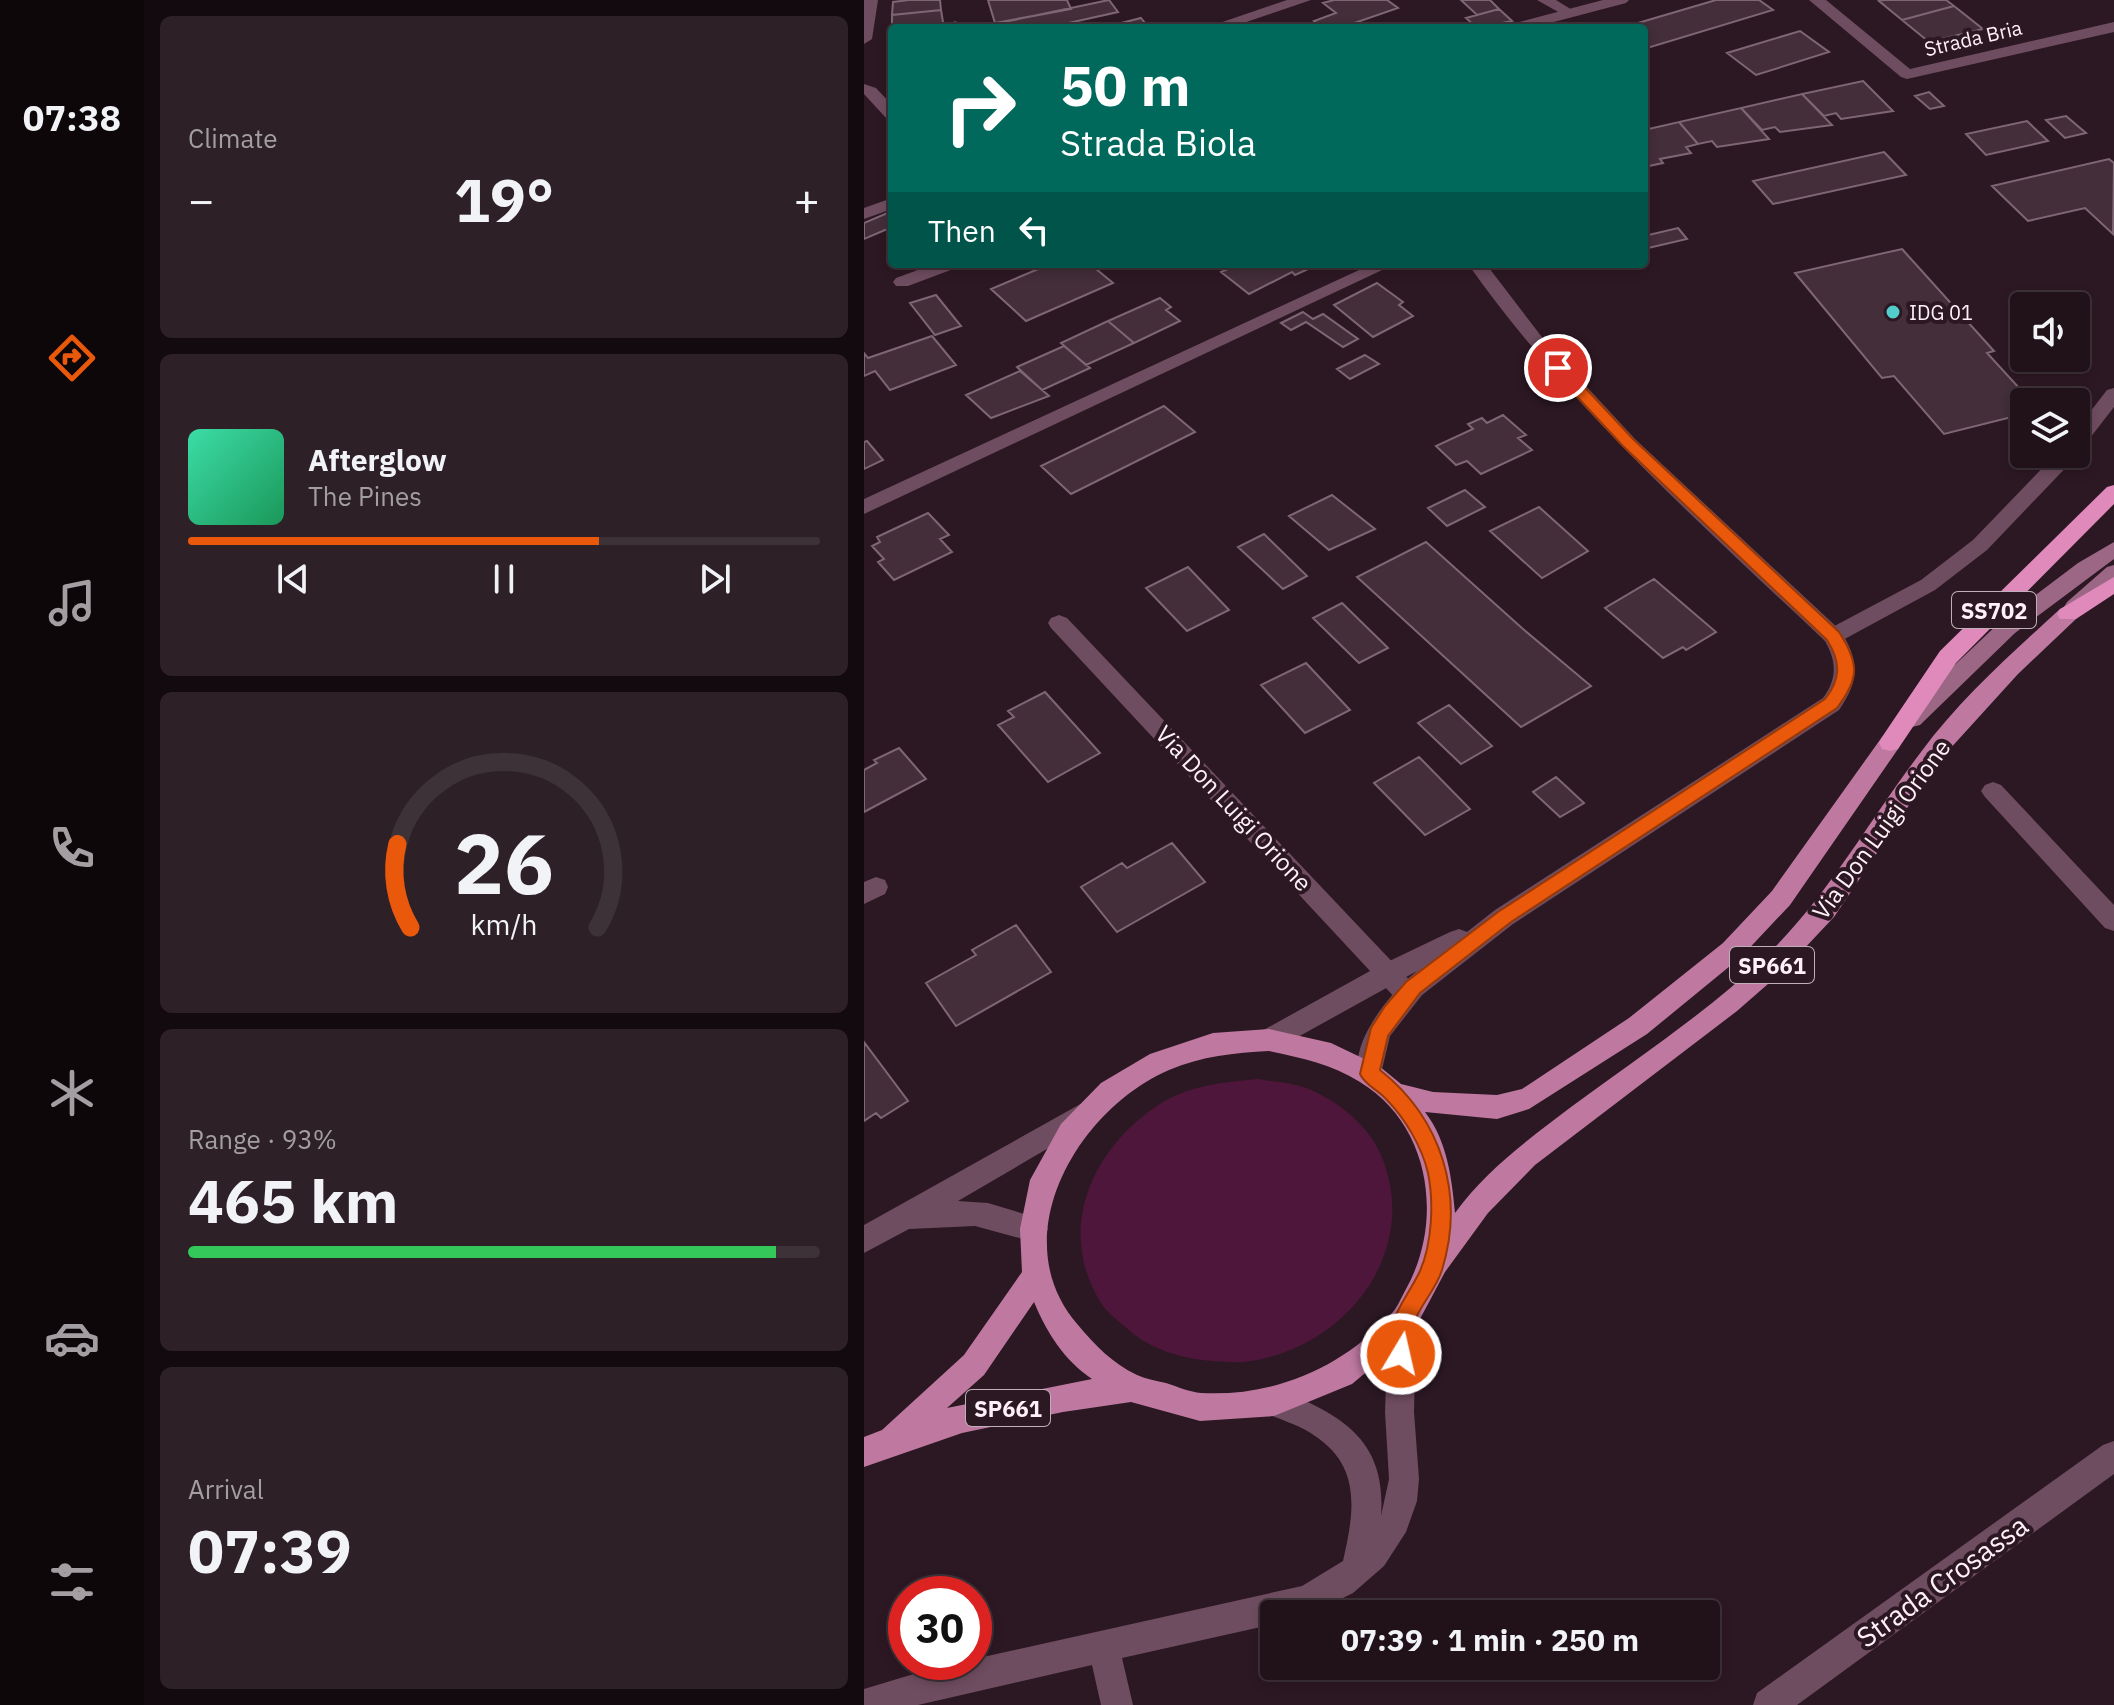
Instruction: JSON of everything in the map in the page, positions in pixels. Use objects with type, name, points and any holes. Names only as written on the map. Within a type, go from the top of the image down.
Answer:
[{"type":"highway","name":"SS702","points":[[1890,743],[1948,657],[2114,492]]},
{"type":"highway","name":"SS702","points":[[2068,614],[2114,584]]},
{"type":"main road","name":"Via Don Luigi Orione","points":[[1393,1093],[1433,1103],[1497,1107],[1529,1098],[1638,1026],[1732,950],[1781,898],[1890,743],[1966,662],[2052,589],[2114,549]]},
{"type":"main road","name":"Via Don Luigi Orione","points":[[1431,1271],[1478,1204],[1525,1157],[1728,1004],[1776,962],[1825,910],[1930,756],[2010,668],[2114,572]]},
{"type":"main road","name":"SP661","points":[[1269,1040],[1322,1051],[1370,1074],[1393,1093],[1422,1129],[1438,1173],[1442,1221],[1431,1271],[1402,1324],[1342,1374],[1274,1402],[1200,1407],[1131,1388],[1089,1360],[1057,1323],[1036,1275],[1034,1229],[1044,1180],[1071,1132],[1110,1091],[1159,1062],[1213,1044],[1269,1040]]},
{"type":"main road","name":"SP661","points":[[876,1447],[941,1397],[974,1365],[1036,1275]]},
{"type":"main road","name":"SP661","points":[[876,1447],[986,1413],[1131,1388]]},
{"type":"street","points":[[864,39],[870,0]]},
{"type":"street","points":[[1226,24],[1303,0]]},
{"type":"street","points":[[1545,0],[1569,13]]},
{"type":"street","points":[[1528,24],[1621,0]]},
{"type":"street","name":"Strada Bria","points":[[1817,0],[1907,74],[2114,27]]},
{"type":"street","points":[[864,89],[888,111]]},
{"type":"street","points":[[864,214],[888,205]]},
{"type":"street","points":[[902,282],[939,268]]},
{"type":"street","points":[[864,507],[1377,268]]},
{"type":"street","points":[[1370,1074],[1378,1034],[1407,994],[1504,917],[1831,704],[1843,688],[1847,670],[1844,653],[1833,636],[1628,443],[1541,349],[1480,268]]},
{"type":"street","points":[[2090,425],[2114,394]]},
{"type":"street","points":[[1833,636],[1928,585],[1980,545],[2054,468]]},
{"type":"street","name":"Via Don Luigi Orione","points":[[1059,623],[1407,994]]},
{"type":"street","points":[[1993,791],[2114,921]]},
{"type":"street","points":[[1269,1040],[1388,973],[1504,917]]},
{"type":"street","points":[[864,1240],[1092,1110]]},
{"type":"street","points":[[896,1221],[954,1211],[993,1215],[1034,1229]]},
{"type":"street","points":[[864,1705],[927,1686],[1304,1601],[1334,1588],[1356,1572],[1393,1531],[1404,1483],[1400,1422],[1402,1324]]},
{"type":"street","points":[[1274,1402],[1326,1425],[1355,1450],[1366,1486],[1367,1510],[1356,1572]]},
{"type":"street","name":"Strada Crosassa","points":[[1769,1705],[2114,1456]]},
{"type":"street","points":[[1104,1648],[1117,1705]]},
{"type":"shaded area","points":[[1259,1079],[1301,1086],[1318,1093],[1342,1108],[1362,1126],[1383,1160],[1392,1196],[1391,1231],[1381,1264],[1364,1293],[1340,1319],[1312,1339],[1279,1354],[1244,1362],[1180,1356],[1139,1338],[1103,1306],[1089,1278],[1082,1249],[1081,1221],[1087,1194],[1115,1144],[1136,1122],[1160,1104],[1183,1092],[1220,1083]]},
{"type":"building","points":[[940,0],[941,10],[892,15],[893,2]]},
{"type":"building","points":[[988,0],[1067,0],[1071,9],[995,23]]},
{"type":"building","points":[[1109,0],[1118,12],[1064,24],[1010,24],[1009,21]]},
{"type":"building","points":[[1334,0],[1387,0],[1398,8],[1352,24],[1318,24],[1314,21],[1336,13],[1323,3]]},
{"type":"building","points":[[1461,0],[1490,0],[1499,9],[1477,15]]},
{"type":"building","points":[[1716,0],[1759,0],[1773,10],[1648,48],[1648,24],[1635,24]]},
{"type":"building","points":[[1946,0],[1954,6],[1902,20],[1879,1]]},
{"type":"building","points":[[1954,6],[1983,29],[1929,42],[1902,20]]},
{"type":"building","points":[[1499,9],[1512,21],[1473,24],[1466,18]]},
{"type":"building","points":[[941,10],[943,24],[892,24],[892,15]]},
{"type":"building","points":[[1141,18],[1146,24],[1118,24]]},
{"type":"building","points":[[1800,31],[1829,52],[1756,75],[1727,53]]},
{"type":"building","points":[[1863,81],[1893,111],[1841,119],[1836,113],[1824,116],[1802,94]]},
{"type":"building","points":[[1929,92],[1944,106],[1930,109],[1915,96]]},
{"type":"building","points":[[1802,94],[1832,125],[1780,132],[1775,127],[1762,130],[1741,108]]},
{"type":"building","points":[[1741,108],[1769,139],[1717,147],[1712,141],[1698,144],[1679,122]]},
{"type":"building","points":[[2066,116],[2086,133],[2065,138],[2046,120]]},
{"type":"building","points":[[2027,121],[2048,141],[1986,155],[1966,134]]},
{"type":"building","points":[[1679,122],[1698,144],[1686,147],[1691,153],[1660,159],[1663,163],[1648,166],[1648,129]]},
{"type":"building","points":[[1884,152],[1906,175],[1773,204],[1753,181]]},
{"type":"building","points":[[2109,159],[2114,163],[2113,234],[2085,208],[2028,221],[1992,186]]},
{"type":"building","points":[[888,213],[888,229],[864,239],[864,223]]},
{"type":"building","points":[[1678,228],[1687,239],[1648,248],[1648,235]]},
{"type":"building","name":"IDG 01","points":[[1902,249],[1994,351],[1987,353],[2019,388],[2010,388],[2010,418],[1944,434],[1894,376],[1882,378],[1795,273]]},
{"type":"building","points":[[1041,268],[1095,268],[1113,283],[1026,321],[991,289]]},
{"type":"building","points":[[1230,268],[1310,268],[1295,275],[1292,272],[1249,294],[1221,272]]},
{"type":"building","points":[[1377,283],[1403,302],[1399,305],[1413,316],[1373,337],[1334,305]]},
{"type":"building","points":[[936,295],[961,326],[935,335],[910,303]]},
{"type":"building","points":[[1160,298],[1171,307],[1166,310],[1180,321],[1134,343],[1108,321]]},
{"type":"building","points":[[1303,312],[1313,319],[1323,314],[1358,339],[1343,347],[1306,322],[1291,330],[1281,323]]},
{"type":"building","points":[[1108,321],[1134,343],[1086,365],[1061,343]]},
{"type":"building","points":[[932,336],[956,365],[890,390],[875,371],[864,376],[864,353],[868,358]]},
{"type":"building","points":[[1064,346],[1090,368],[1042,390],[1017,367]]},
{"type":"building","points":[[1365,355],[1379,364],[1350,379],[1337,369]]},
{"type":"building","points":[[1020,371],[1049,396],[991,418],[966,395]]},
{"type":"building","points":[[1164,406],[1195,432],[1071,494],[1041,466]]},
{"type":"building","points":[[1503,415],[1526,435],[1518,438],[1532,450],[1481,474],[1467,461],[1456,465],[1436,446],[1473,429],[1468,424],[1482,418],[1487,423]]},
{"type":"building","points":[[867,441],[883,460],[864,469],[864,442]]},
{"type":"building","points":[[1465,490],[1485,507],[1447,526],[1428,508]]},
{"type":"building","points":[[1332,495],[1375,529],[1329,550],[1289,516]]},
{"type":"building","points":[[1539,507],[1588,551],[1542,578],[1490,531]]},
{"type":"building","points":[[928,513],[949,535],[940,539],[952,552],[894,580],[878,562],[884,559],[872,546],[880,542],[877,537]]},
{"type":"building","points":[[1264,534],[1307,576],[1283,589],[1238,547]]},
{"type":"building","points":[[1426,542],[1591,686],[1521,727],[1357,577]]},
{"type":"building","points":[[1188,567],[1229,610],[1187,631],[1146,588]]},
{"type":"building","points":[[1654,579],[1716,632],[1686,650],[1683,647],[1663,658],[1605,608]]},
{"type":"building","points":[[1342,603],[1388,648],[1359,663],[1313,618]]},
{"type":"building","points":[[1306,663],[1350,710],[1305,733],[1261,685]]},
{"type":"building","points":[[1045,692],[1100,753],[1048,782],[998,725],[1014,717],[1008,711]]},
{"type":"building","points":[[1449,705],[1492,746],[1461,764],[1418,723]]},
{"type":"building","points":[[899,748],[926,779],[864,812],[864,770],[877,763],[874,760]]},
{"type":"building","points":[[1419,757],[1470,809],[1425,835],[1374,783]]},
{"type":"building","points":[[1556,777],[1584,803],[1560,817],[1533,792]]},
{"type":"building","points":[[1172,843],[1205,882],[1117,932],[1081,887],[1122,863],[1127,868]]},
{"type":"building","points":[[1016,925],[1051,972],[956,1026],[926,983],[976,955],[972,950]]},
{"type":"building","points":[[864,1042],[908,1101],[881,1118],[876,1113],[864,1121]]},
{"type":"place","name":"IDG 01","points":[[1893,312]]},
{"type":"route","points":[[1401,1354],[1402,1324],[1431,1271],[1442,1221],[1438,1173],[1422,1129],[1393,1093],[1370,1074],[1378,1034],[1392,1012],[1413,988],[1504,917],[1831,704],[1843,688],[1847,670],[1844,653],[1833,636],[1628,443],[1558,368]]}]
